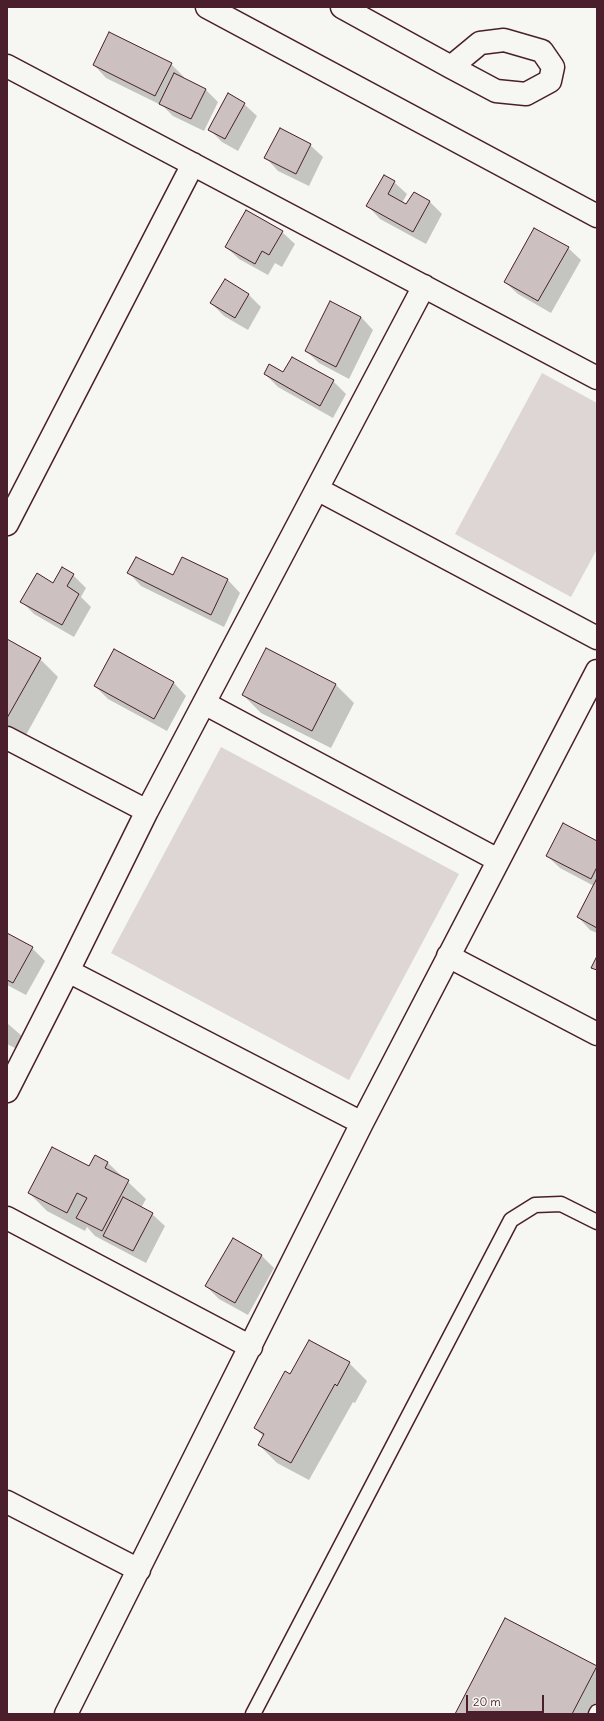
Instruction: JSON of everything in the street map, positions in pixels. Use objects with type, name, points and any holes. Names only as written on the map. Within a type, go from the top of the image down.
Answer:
[{"type":"street","points":[[208,7],[597,216]]},
{"type":"street","points":[[342,7],[452,66]]},
{"type":"street","points":[[7,66],[597,378]]},
{"type":"street","points":[[7,524],[193,164]]},
{"type":"street","points":[[7,1091],[147,811],[424,286]]},
{"type":"street","points":[[317,489],[597,638]]},
{"type":"street","points":[[66,1714],[362,1123],[597,670]]},
{"type":"street","points":[[204,703],[498,860]]},
{"type":"street","points":[[7,738],[147,811]]},
{"type":"street","points":[[448,956],[597,1034]]},
{"type":"street","points":[[68,971],[362,1123]]},
{"type":"street","points":[[7,1218],[251,1347]]},
{"type":"street","points":[[7,1502],[139,1570]]},
{"type":"lane","points":[[253,1714],[511,1220],[535,1205],[561,1204],[597,1222]]},
{"type":"shaded area","points":[[542,373],[597,403],[597,549],[571,597],[455,534]]},
{"type":"shaded area","points":[[221,747],[459,874],[349,1080],[111,953]]},
{"type":"building","points":[[109,32],[172,63],[155,96],[93,65]]},
{"type":"building","points":[[174,73],[206,89],[191,119],[159,104]]},
{"type":"building","points":[[228,93],[245,103],[225,139],[208,130]]},
{"type":"building","points":[[280,128],[311,144],[296,174],[264,158]]},
{"type":"building","points":[[384,175],[395,181],[388,194],[406,204],[414,192],[430,201],[413,232],[366,206]]},
{"type":"building","points":[[246,210],[283,231],[269,255],[262,251],[255,264],[225,247]]},
{"type":"building","points":[[534,228],[569,247],[538,301],[504,282]]},
{"type":"building","points":[[225,279],[249,294],[235,318],[210,303]]},
{"type":"building","points":[[330,301],[361,317],[336,367],[305,351]]},
{"type":"building","points":[[292,357],[334,380],[320,406],[264,374],[269,364],[283,372]]},
{"type":"building","points":[[136,557],[173,575],[182,557],[228,579],[211,615],[127,573]]},
{"type":"building","points":[[62,567],[74,574],[67,586],[79,594],[62,625],[20,602],[37,573],[53,583]]},
{"type":"building","points":[[7,639],[41,658],[7,718]]},
{"type":"building","points":[[266,648],[336,684],[312,731],[242,695]]},
{"type":"building","points":[[114,649],[174,682],[154,719],[94,686]]},
{"type":"building","points":[[563,823],[597,841],[597,867],[591,879],[546,856]]},
{"type":"building","points":[[596,880],[597,881],[597,928],[577,917]]},
{"type":"building","points":[[7,933],[33,947],[13,983],[7,980]]},
{"type":"building","points":[[597,956],[597,970],[591,968]]},
{"type":"building","points":[[52,1147],[89,1166],[95,1155],[108,1162],[105,1168],[129,1180],[102,1231],[76,1218],[87,1198],[77,1193],[67,1213],[28,1193]]},
{"type":"building","points":[[123,1197],[153,1213],[133,1251],[103,1236]]},
{"type":"building","points":[[233,1238],[262,1255],[235,1303],[205,1286]]},
{"type":"building","points":[[309,1340],[350,1362],[337,1386],[335,1384],[291,1463],[258,1445],[264,1434],[254,1428],[285,1371],[290,1374]]},
{"type":"building","points":[[505,1618],[597,1666],[572,1714],[455,1714]]}]
